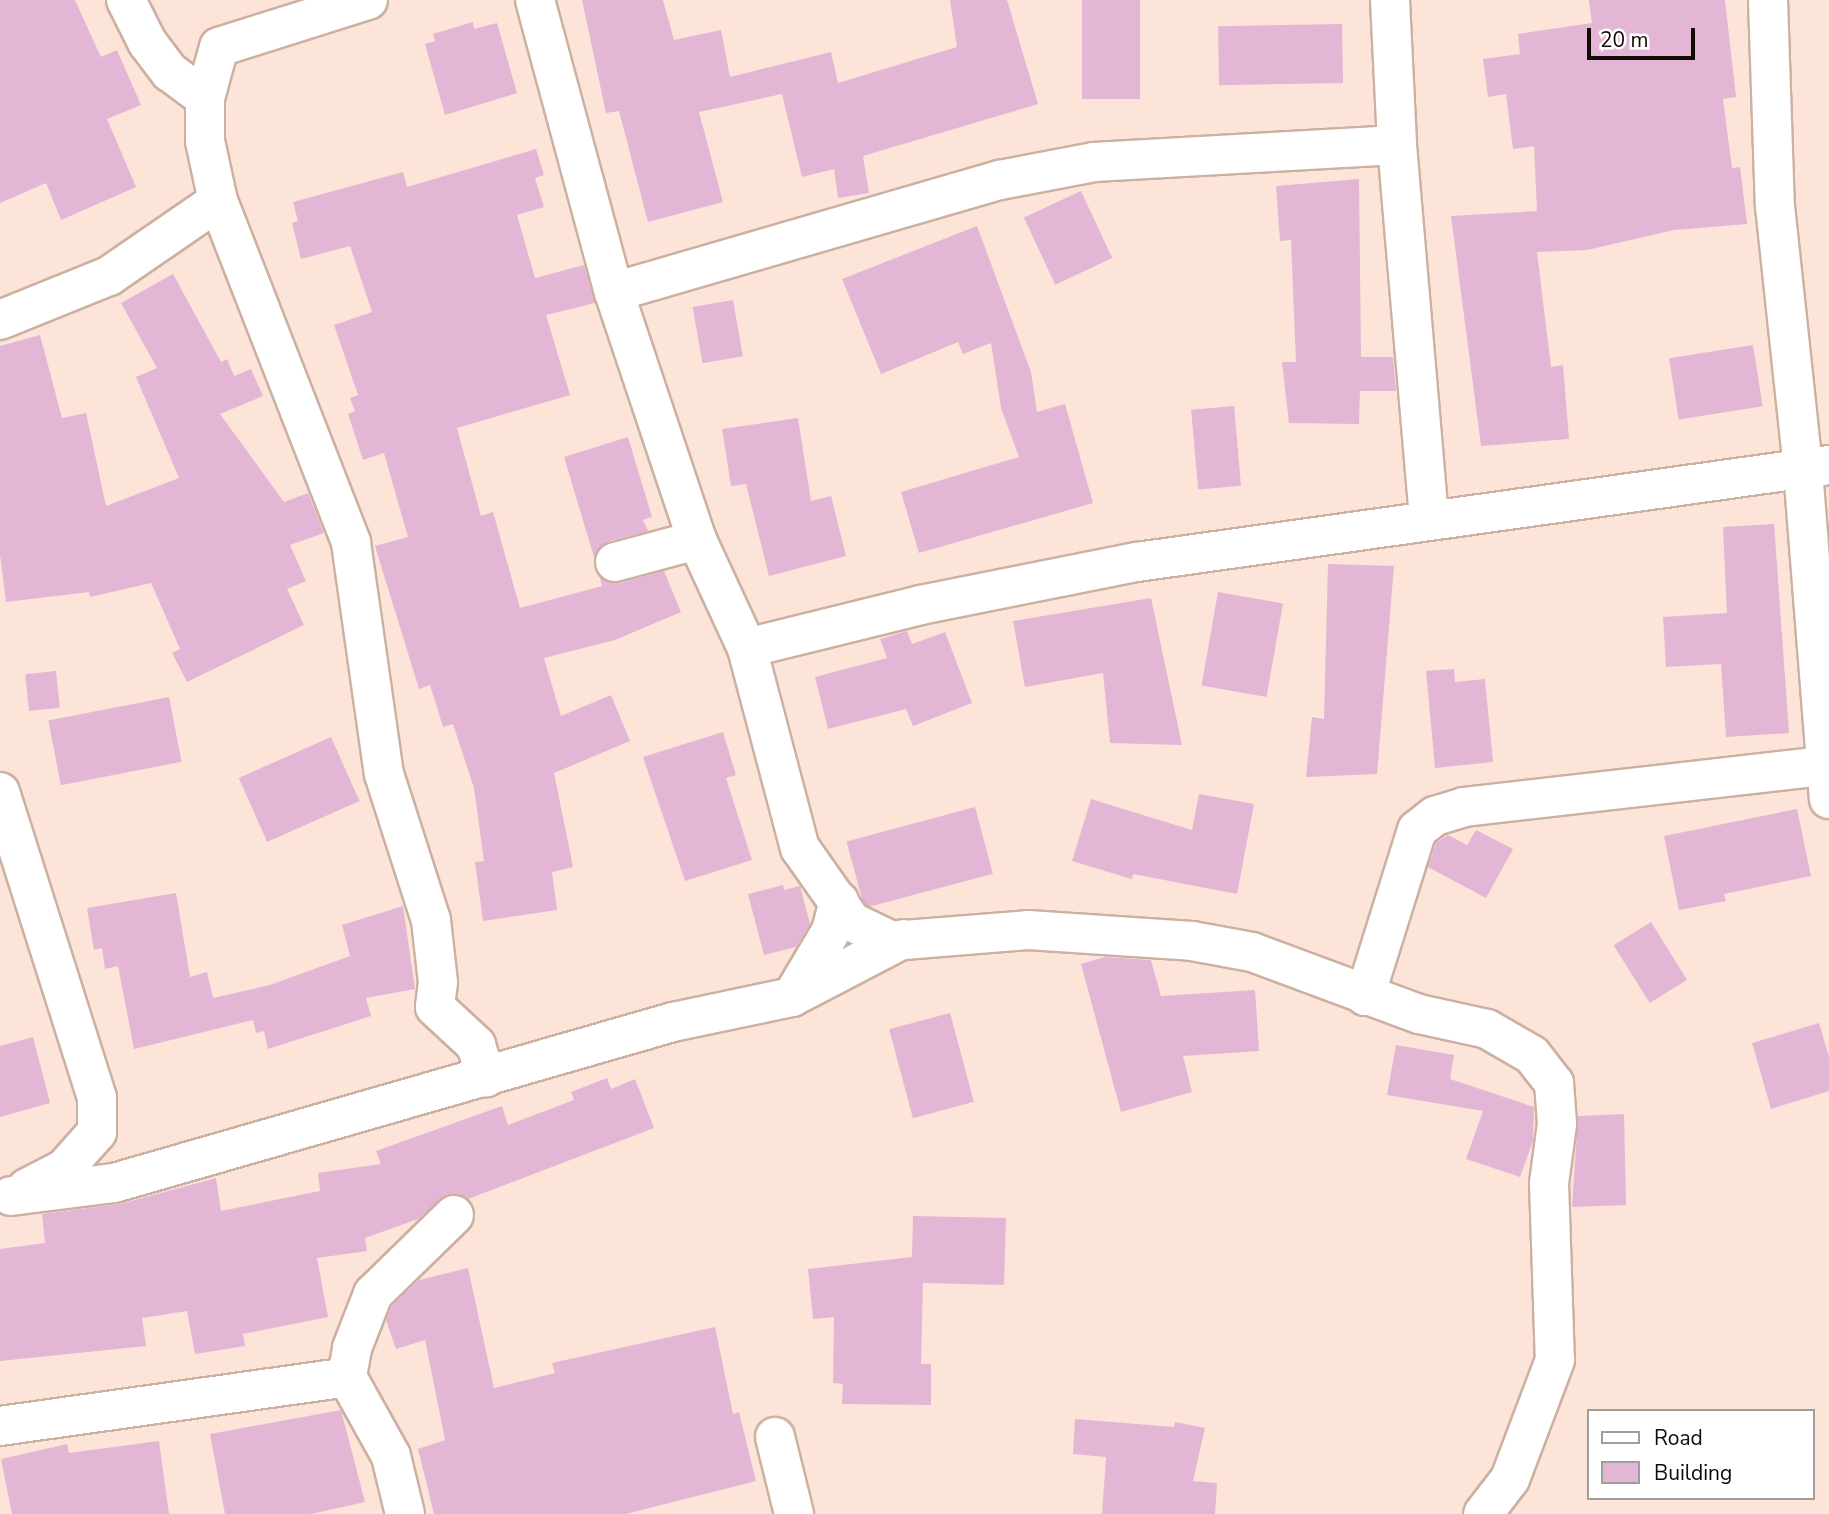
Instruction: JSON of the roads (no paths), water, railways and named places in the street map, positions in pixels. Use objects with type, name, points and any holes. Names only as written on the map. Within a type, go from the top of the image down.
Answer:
[{"type":"street","points":[[126,0],[147,42],[170,72],[205,98]]},
{"type":"street","points":[[368,0],[219,47],[205,98],[205,141],[218,201],[351,542],[384,775],[431,920],[438,982],[435,1007],[476,1045],[486,1078]]},
{"type":"street","points":[[535,0],[614,292],[697,540],[747,648],[800,848],[852,922],[869,934],[903,939],[1028,930],[1192,941],[1252,952],[1365,996],[1487,1029],[1532,1055],[1554,1083],[1557,1124],[1549,1183],[1557,1305],[1555,1360],[1510,1479],[1483,1514]]},
{"type":"street","points":[[1390,0],[1396,145],[1429,518]]},
{"type":"street","points":[[1365,996],[1417,830],[1435,816],[1464,807],[1826,783],[1816,467],[1774,206],[1768,0]]},
{"type":"street","points":[[614,292],[1000,180],[1094,162],[1396,145]]},
{"type":"street","points":[[0,320],[109,276],[218,201]]},
{"type":"street","points":[[747,648],[921,605],[1137,562],[1429,518],[1816,467]]},
{"type":"street","points":[[615,562],[697,540]]},
{"type":"street","points":[[0,792],[96,1098],[97,1132],[64,1169],[6,1199]]},
{"type":"street","points":[[792,997],[831,931],[839,901]]},
{"type":"street","points":[[6,1199],[114,1183],[673,1022],[792,997],[903,939]]},
{"type":"street","points":[[405,1514],[391,1456],[347,1377],[352,1348],[373,1294],[454,1214]]},
{"type":"street","points":[[0,1426],[347,1377]]},
{"type":"street","points":[[775,1437],[794,1514]]}]
